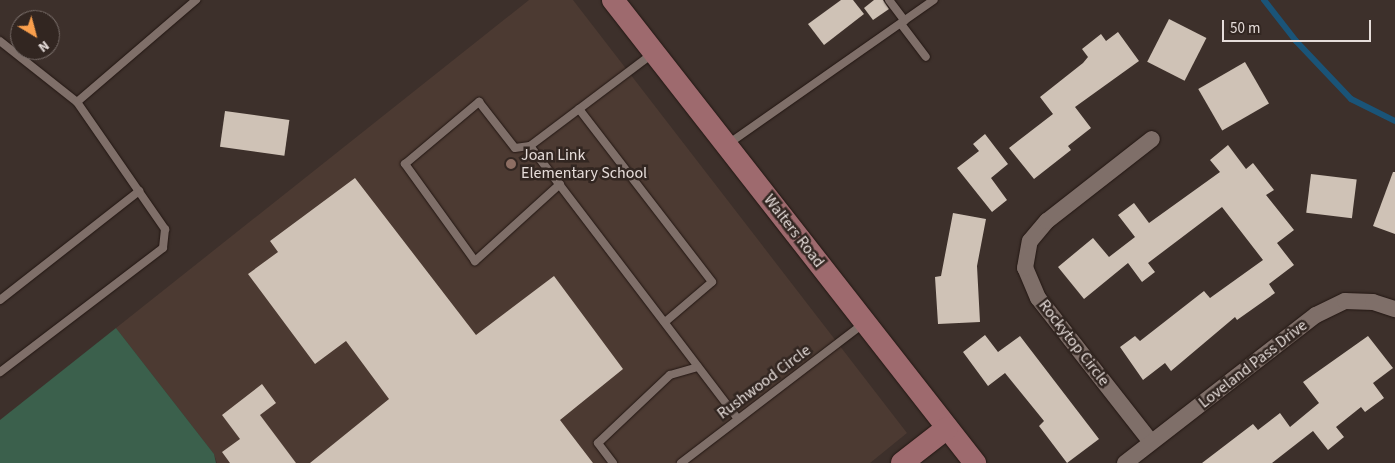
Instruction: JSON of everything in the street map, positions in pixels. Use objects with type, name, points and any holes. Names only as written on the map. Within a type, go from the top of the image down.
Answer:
[{"type":"street","name":"Walters Road","points":[[613,0],[975,463]]},
{"type":"street","name":"Rockytop Circle","points":[[1151,442],[1038,298],[1025,268],[1030,241],[1047,221],[1152,139]]},
{"type":"street","name":"Loveland Pass Drive","points":[[1124,463],[1316,315],[1345,301],[1373,302],[1395,309]]},
{"type":"street","points":[[902,463],[947,428]]},
{"type":"lane","points":[[77,102],[196,0]]},
{"type":"lane","points":[[889,0],[926,57]]},
{"type":"lane","points":[[727,145],[934,0]]},
{"type":"lane","points":[[0,41],[77,102],[165,229],[163,248],[0,372]]},
{"type":"lane","points":[[560,184],[475,261],[405,164],[479,102],[515,148],[530,146],[654,53]]},
{"type":"lane","points":[[579,109],[712,282],[665,322]]},
{"type":"lane","points":[[530,146],[738,419]]},
{"type":"lane","points":[[0,300],[139,191]]},
{"type":"lane","name":"Rushwood Circle","points":[[681,463],[864,322]]},
{"type":"lane","points":[[612,463],[598,443],[670,376],[698,367]]},
{"type":"shaded area","name":"Joan Link Elementary School","points":[[529,0],[573,0],[907,433],[870,463],[217,463],[214,454],[116,328]]},
{"type":"green space","points":[[116,328],[214,454],[216,463],[0,463],[0,420]]},
{"type":"building","points":[[841,0],[853,0],[864,14],[824,45],[808,24]]},
{"type":"building","points":[[874,0],[883,0],[889,9],[873,20],[864,8]]},
{"type":"building","points":[[1169,19],[1206,38],[1185,81],[1147,62]]},
{"type":"building","points":[[1118,32],[1139,61],[1075,107],[1091,128],[1068,146],[1071,150],[1034,179],[1009,148],[1053,114],[1040,97],[1083,63],[1088,57],[1082,49],[1101,34],[1106,41]]},
{"type":"building","points":[[1245,62],[1269,104],[1222,131],[1198,89]]},
{"type":"building","points":[[225,111],[289,120],[284,156],[220,147]]},
{"type":"building","points":[[985,134],[1008,164],[991,178],[1007,200],[992,212],[957,168],[979,151],[973,144]]},
{"type":"building","points":[[1228,145],[1246,169],[1253,163],[1274,190],[1266,195],[1294,230],[1277,243],[1294,265],[1269,284],[1275,293],[1237,320],[1235,317],[1171,371],[1165,363],[1143,380],[1120,347],[1135,336],[1140,341],[1204,291],[1210,298],[1263,260],[1222,207],[1148,263],[1155,272],[1142,282],[1128,263],[1084,299],[1058,267],[1093,238],[1109,257],[1135,237],[1118,215],[1134,203],[1149,223],[1220,172],[1210,160]]},
{"type":"building","points":[[1393,172],[1395,172],[1395,234],[1373,226]]},
{"type":"building","points":[[1311,174],[1357,180],[1352,218],[1306,213]]},
{"type":"building","points":[[355,178],[476,335],[554,276],[623,369],[560,420],[593,463],[310,463],[389,399],[346,341],[315,364],[248,274],[278,252],[270,241]]},
{"type":"building","points":[[953,213],[986,219],[977,266],[980,322],[938,324],[935,277],[941,276]]},
{"type":"building","points":[[985,335],[998,352],[1020,336],[1099,439],[1067,463],[1039,426],[1044,421],[1005,373],[988,386],[963,352]]},
{"type":"building","points":[[1368,336],[1393,368],[1373,383],[1384,398],[1365,412],[1361,407],[1336,427],[1344,437],[1328,450],[1313,431],[1272,463],[1202,463],[1253,424],[1258,430],[1280,413],[1290,427],[1319,403],[1303,382]]},
{"type":"building","points":[[262,384],[276,403],[260,415],[296,463],[230,463],[222,452],[240,439],[222,415]]},
{"type":"waterway","points":[[1264,0],[1296,41],[1351,99],[1395,121]]},
{"type":"place","name":"Joan Link Elementary School","points":[[511,164]]}]
